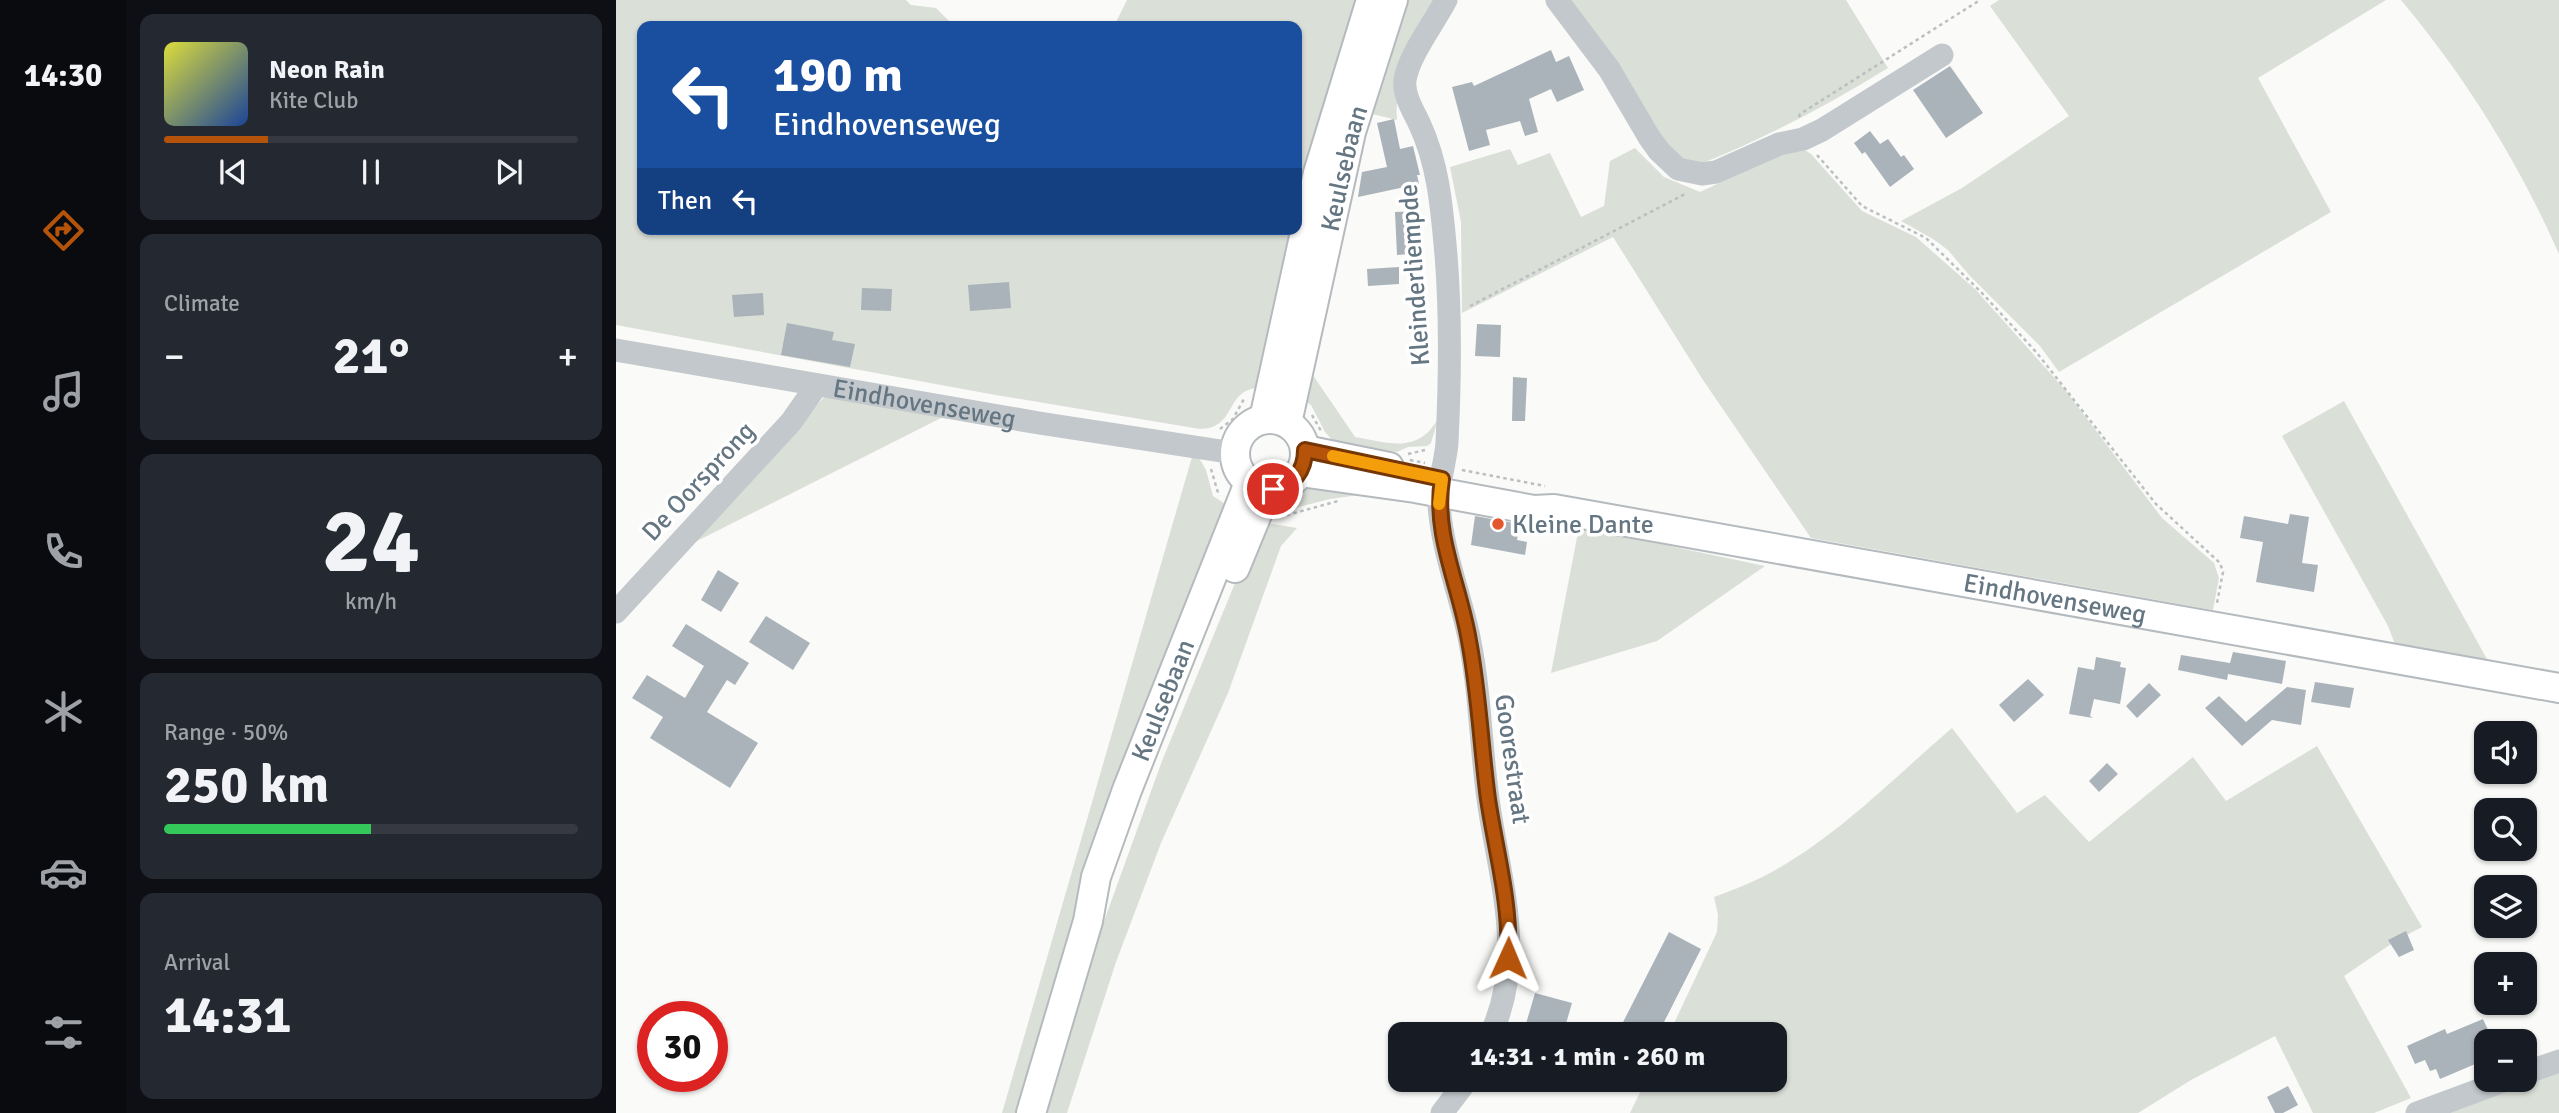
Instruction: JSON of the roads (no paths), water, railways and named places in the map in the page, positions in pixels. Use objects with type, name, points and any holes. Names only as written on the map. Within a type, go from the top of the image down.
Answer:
[{"type":"main road","name":"Keulsebaan","points":[[1276,421],[1318,173],[1371,0]]},
{"type":"main road","name":"Keulsebaan","points":[[1276,421],[1351,132],[1393,0]]},
{"type":"main road","points":[[1276,421],[1297,431],[1303,461],[1287,485],[1252,493],[1239,471],[1234,453],[1237,441],[1246,428],[1276,421]]},
{"type":"main road","name":"Eindhovenseweg","points":[[1303,461],[1441,486],[1527,494],[1544,501],[1554,509],[2559,688]]},
{"type":"main road","name":"Keulsebaan","points":[[1031,1113],[1088,921],[1108,883],[1252,493]]},
{"type":"street","name":"Kleinderliempde","points":[[1441,486],[1447,445],[1447,263],[1429,144],[1405,92],[1405,82],[1409,66],[1447,0]]},
{"type":"street","points":[[1556,0],[1609,69],[1659,151],[1678,169],[1702,174],[1716,172],[1822,130],[1942,55]]},
{"type":"street","name":"Eindhovenseweg","points":[[616,349],[1039,423],[1234,453]]},
{"type":"street","name":"De Oorsprong","points":[[616,612],[791,422],[817,385]]},
{"type":"street","name":"Goorestraat","points":[[1441,486],[1438,501],[1441,530],[1470,642],[1489,801],[1509,916],[1507,971],[1495,1022]]},
{"type":"street","points":[[2537,1069],[2559,1061]]},
{"type":"street","points":[[1442,1113],[1458,1092]]},
{"type":"street","points":[[2417,1113],[2474,1092]]},
{"type":"place","name":"Kleine Dante","points":[[1498,524]]}]
